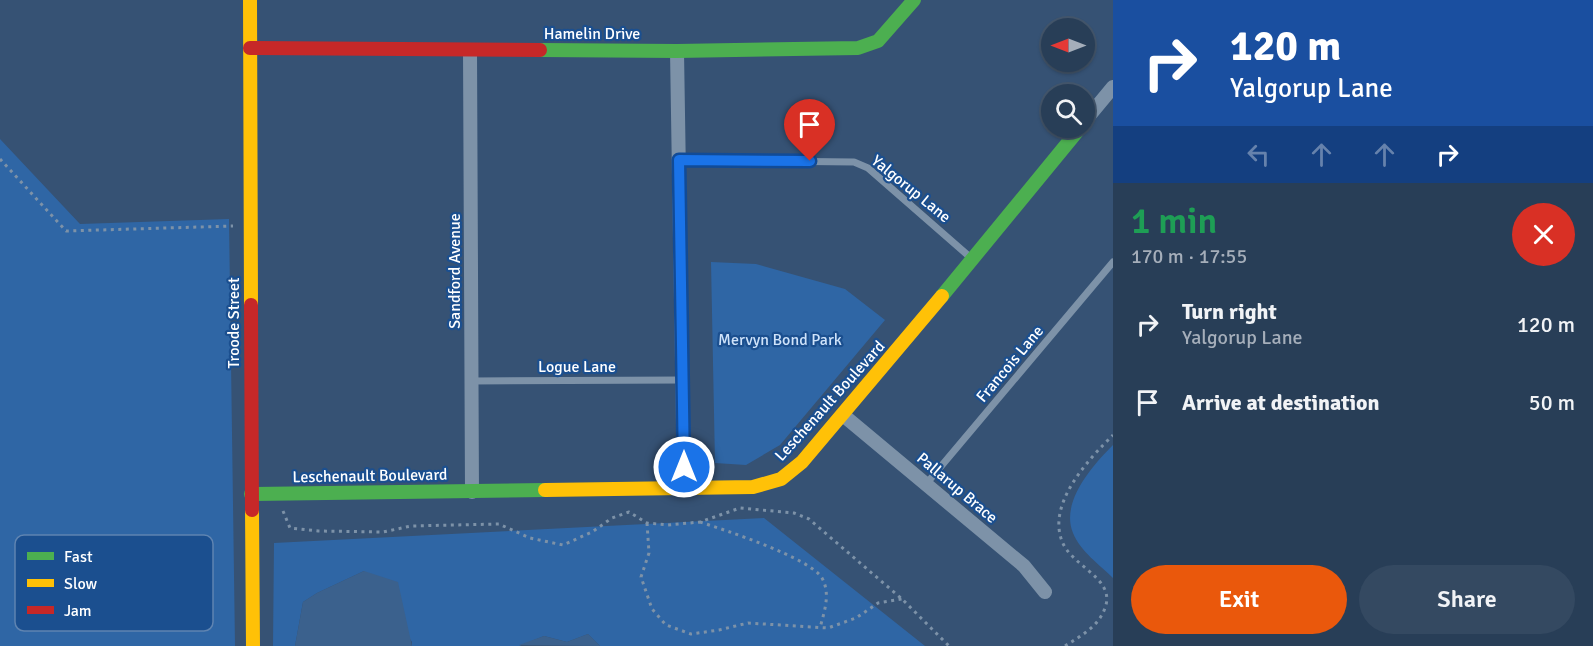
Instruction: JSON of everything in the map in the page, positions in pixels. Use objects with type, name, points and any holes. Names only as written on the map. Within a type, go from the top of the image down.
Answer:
[{"type":"street","name":"Troode Street","points":[[250,0],[253,646]]},
{"type":"street","name":"Hamelin Drive","points":[[250,48],[676,51],[858,48],[878,41],[914,0]]},
{"type":"street","name":"Sandford Avenue","points":[[470,50],[472,492]]},
{"type":"street","points":[[676,51],[684,488]]},
{"type":"street","points":[[1095,109],[1113,87]]},
{"type":"street","name":"Leschenault Boulevard","points":[[251,494],[753,487],[775,482],[794,470],[843,415],[1072,138]]},
{"type":"street","name":"Pallarup Brace","points":[[843,415],[1024,566],[1045,592]]},
{"type":"lane","name":"Yalgorup Lane","points":[[679,160],[854,162],[868,168],[973,259]]},
{"type":"lane","name":"Francois Lane","points":[[927,483],[1113,262]]},
{"type":"lane","name":"Logue Lane","points":[[471,381],[683,380]]},
{"type":"path","points":[[0,159],[66,231],[240,226]]},
{"type":"path","points":[[1065,646],[1088,631],[1103,616],[1108,597],[1103,584],[1073,558],[1062,544],[1059,523],[1064,500],[1075,479],[1113,435]]},
{"type":"path","points":[[283,509],[290,528],[383,532],[411,526],[500,524],[530,538],[563,545],[592,532],[612,518],[629,512],[647,523],[668,525],[700,522],[740,508],[794,513],[809,519],[902,599],[949,646]]},
{"type":"path","points":[[700,522],[807,563],[822,578],[827,600],[820,628]]},
{"type":"path","points":[[647,523],[649,553],[641,577],[652,609],[666,625],[691,634],[748,623],[828,628],[856,618],[878,603],[902,599]]},
{"type":"green space","points":[[0,139],[80,224],[229,219],[235,646],[0,646]]},
{"type":"green space","name":"Mervyn Bond Park","points":[[711,262],[756,264],[845,289],[885,320],[780,445],[746,465],[715,463]]},
{"type":"green space","points":[[1113,445],[1113,578],[1080,546],[1070,521],[1071,509],[1081,485],[1096,463]]},
{"type":"green space","points":[[764,518],[925,646],[600,646],[588,634],[567,642],[544,636],[519,646],[412,646],[412,642],[364,571],[303,602],[295,646],[273,646],[274,543]]},
{"type":"shaded area","points":[[364,571],[398,582],[412,646],[295,646],[303,602]]},
{"type":"shaded area","points":[[588,634],[600,646],[519,645],[544,636],[567,642]]},
{"type":"traffic: fast","points":[[540,50],[677,51],[858,48],[878,41],[914,0]]},
{"type":"traffic: fast","points":[[942,296],[1072,138]]},
{"type":"traffic: fast","points":[[251,494],[545,490]]},
{"type":"traffic: slow","points":[[250,0],[251,305]]},
{"type":"traffic: slow","points":[[545,490],[753,487],[781,479],[802,462],[942,296]]},
{"type":"traffic: slow","points":[[252,510],[253,646]]},
{"type":"traffic: jam","points":[[250,48],[540,50]]},
{"type":"traffic: jam","points":[[251,305],[252,510]]},
{"type":"route","points":[[684,467],[679,160],[810,161]]}]
